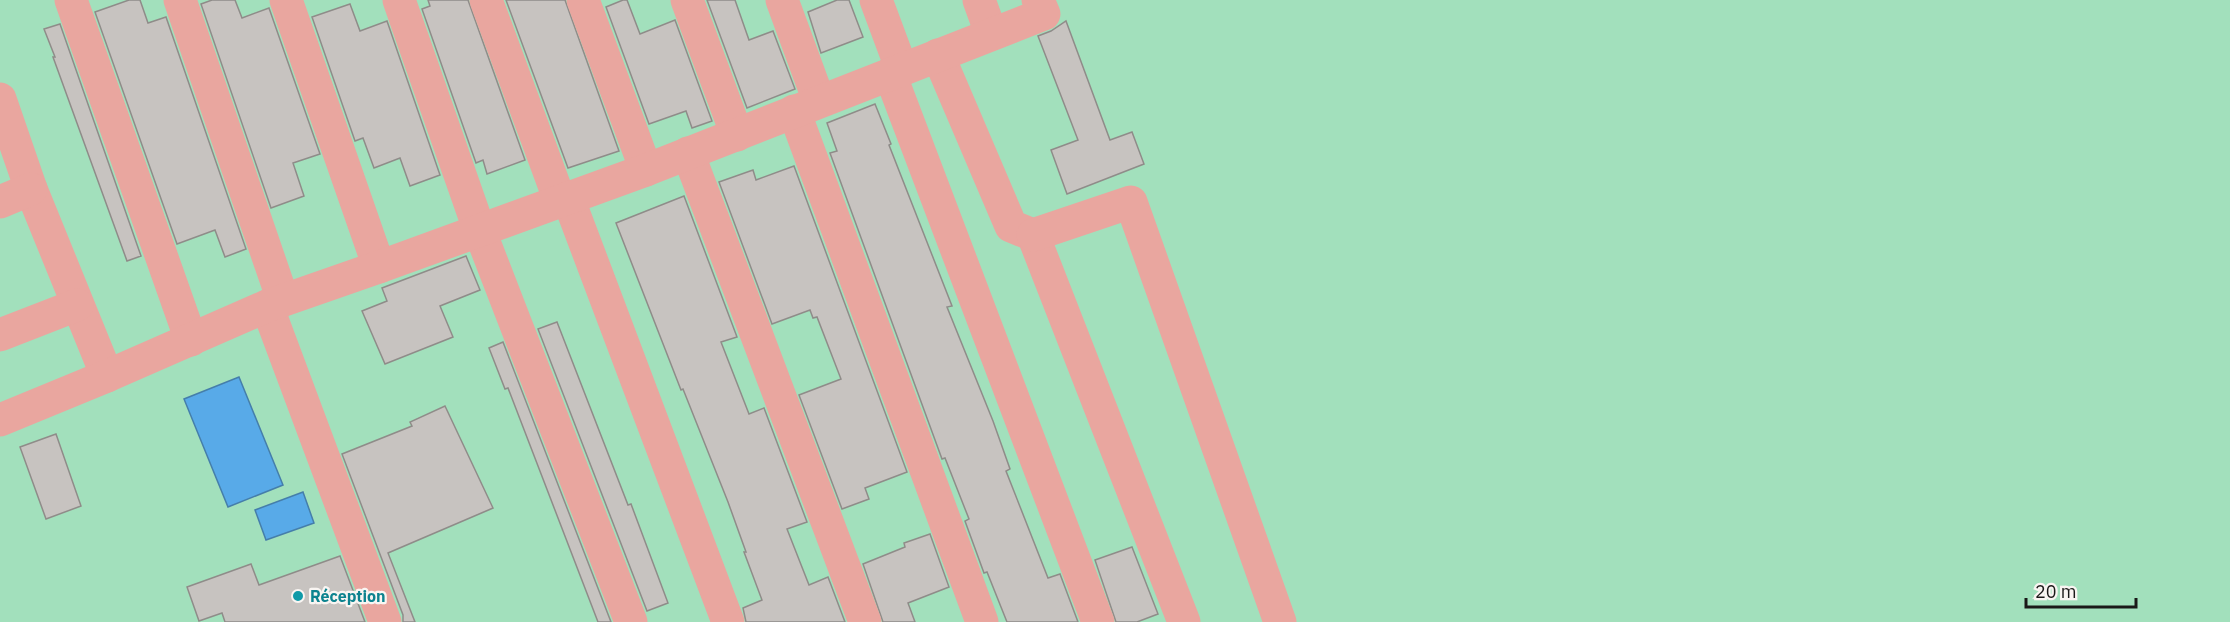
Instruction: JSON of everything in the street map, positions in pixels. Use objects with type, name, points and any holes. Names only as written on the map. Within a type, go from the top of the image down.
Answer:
[{"type":"lane","points":[[70,0],[191,340]]},
{"type":"lane","points":[[180,0],[275,303],[385,622]]},
{"type":"lane","points":[[286,0],[379,267]]},
{"type":"lane","points":[[399,0],[479,229],[631,622]]},
{"type":"lane","points":[[486,0],[728,622]]},
{"type":"lane","points":[[583,0],[646,170]]},
{"type":"lane","points":[[687,0],[737,135]]},
{"type":"lane","points":[[782,0],[807,106],[982,622]]},
{"type":"lane","points":[[876,0],[896,72],[1098,622]]},
{"type":"lane","points":[[979,0],[991,33]]},
{"type":"lane","points":[[0,420],[275,303],[646,170],[1044,14],[1038,0]]},
{"type":"lane","points":[[938,55],[1011,226],[1034,235],[1131,202],[1280,622]]},
{"type":"lane","points":[[0,99],[32,189],[107,376]]},
{"type":"lane","points":[[688,153],[865,622]]},
{"type":"lane","points":[[0,202],[32,189]]},
{"type":"lane","points":[[1034,235],[1184,622]]},
{"type":"lane","points":[[0,335],[77,305]]},
{"type":"green space","points":[[0,0],[2230,0],[2230,622],[0,622]]},
{"type":"water","points":[[239,377],[283,485],[228,507],[184,399]]},
{"type":"water","points":[[303,492],[314,523],[266,540],[255,510]]},
{"type":"building","points":[[129,0],[140,0],[148,23],[166,17],[246,249],[225,257],[215,230],[177,244],[95,12]]},
{"type":"building","points":[[212,0],[235,0],[242,18],[269,8],[320,154],[293,163],[304,196],[271,208],[201,4]]},
{"type":"building","points":[[428,0],[468,0],[525,160],[487,174],[483,160],[476,163],[422,9],[430,6]]},
{"type":"building","points":[[506,0],[565,0],[619,151],[568,168]]},
{"type":"building","points":[[627,0],[640,34],[675,20],[712,121],[692,128],[686,111],[649,124],[606,7]]},
{"type":"building","points":[[707,0],[735,0],[749,40],[773,31],[795,89],[747,108]]},
{"type":"building","points":[[837,0],[849,0],[863,37],[821,53],[808,12]]},
{"type":"building","points":[[350,4],[360,31],[387,21],[440,175],[410,186],[400,158],[374,168],[363,138],[355,141],[312,17]]},
{"type":"building","points":[[1066,21],[1110,140],[1132,132],[1144,164],[1067,194],[1051,150],[1078,140],[1038,36]]},
{"type":"building","points":[[60,24],[141,256],[127,261],[44,29]]},
{"type":"building","points":[[875,104],[952,306],[947,307],[993,421],[1010,469],[1006,471],[1048,578],[1060,574],[1078,622],[1007,622],[987,572],[984,573],[965,521],[969,519],[945,458],[942,459],[830,153],[837,151],[827,123]]},
{"type":"building","points":[[794,166],[907,472],[865,488],[869,499],[842,509],[799,395],[841,379],[817,317],[813,318],[810,310],[772,324],[719,182],[753,170],[756,180]]},
{"type":"building","points":[[684,196],[737,337],[721,342],[749,414],[764,408],[807,522],[787,529],[809,585],[828,577],[845,622],[746,622],[743,608],[762,600],[728,502],[683,389],[681,390],[616,223]]},
{"type":"building","points":[[466,256],[480,290],[440,306],[453,337],[385,364],[362,311],[387,301],[382,288]]},
{"type":"building","points":[[557,322],[628,505],[631,504],[668,603],[647,611],[538,329]]},
{"type":"building","points":[[503,342],[611,622],[598,622],[508,388],[505,389],[489,348]]},
{"type":"building","points":[[445,406],[493,508],[388,553],[415,622],[403,622],[403,615],[342,454],[412,426],[410,422]]},
{"type":"building","points":[[56,434],[81,506],[46,519],[20,447]]},
{"type":"building","points":[[930,534],[949,587],[908,603],[915,622],[883,622],[863,564],[905,547],[904,543]]},
{"type":"building","points":[[1132,547],[1158,614],[1137,622],[1116,622],[1095,560]]},
{"type":"building","points":[[340,556],[365,622],[225,622],[222,613],[199,621],[187,587],[251,564],[259,585]]},
{"type":"place","name":"Réception","points":[[298,596]]}]
